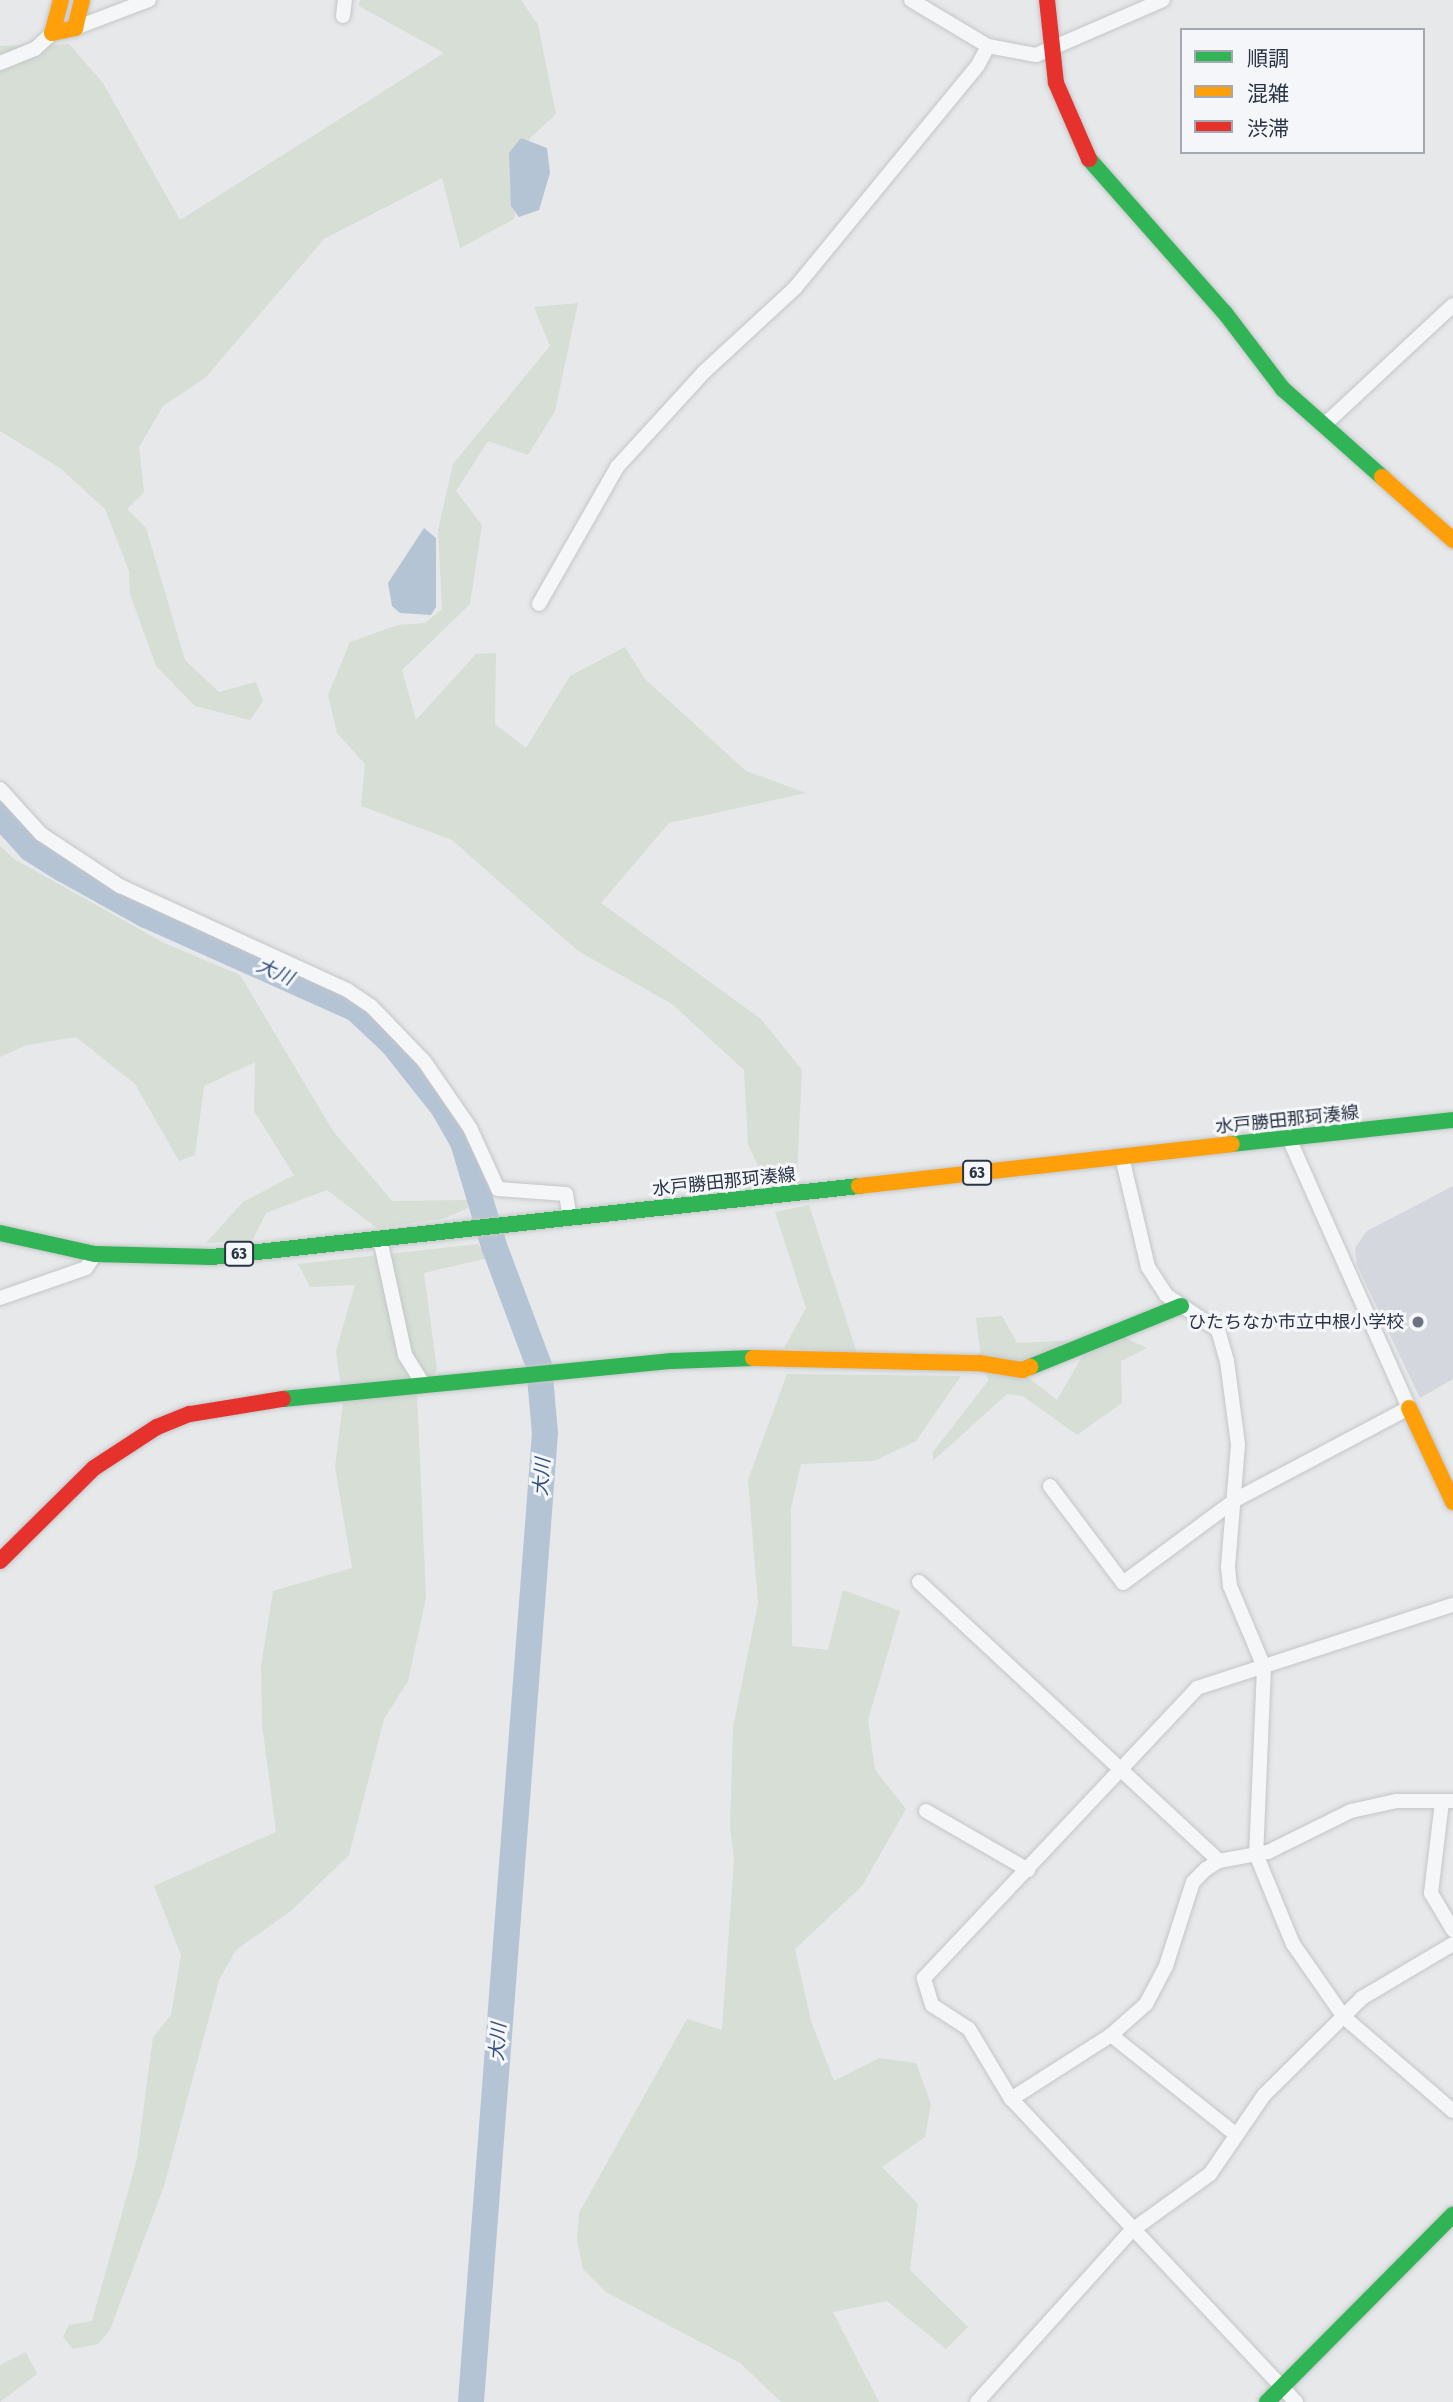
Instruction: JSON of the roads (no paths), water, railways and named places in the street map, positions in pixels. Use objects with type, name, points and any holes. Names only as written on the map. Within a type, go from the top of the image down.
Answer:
[{"type":"street","points":[[0,63],[41,46],[52,33],[61,0]]},
{"type":"street","points":[[75,28],[82,0]]},
{"type":"street","points":[[52,33],[75,28],[149,0]]},
{"type":"street","points":[[343,16],[345,0]]},
{"type":"street","points":[[912,0],[988,46],[1013,54],[1052,51],[1163,0]]},
{"type":"street","points":[[1047,0],[1052,51],[1064,107],[1091,163],[1225,313],[1283,389],[1453,540]]},
{"type":"street","points":[[539,604],[617,467],[704,372],[794,288],[978,65],[988,46]]},
{"type":"street","points":[[1324,425],[1453,305]]},
{"type":"street","points":[[0,789],[41,834],[120,886],[347,990],[370,1006],[425,1061],[470,1128],[498,1189],[566,1194],[570,1219]]},
{"type":"street","name":"水戸勝田那珂湊線","points":[[0,1233],[96,1254],[212,1257],[1453,1120]]},
{"type":"street","points":[[1289,1139],[1453,1502]]},
{"type":"street","points":[[1122,1157],[1148,1267],[1166,1295],[1181,1306],[1202,1315],[1217,1330],[1224,1345],[1236,1409],[1235,1500],[1228,1567],[1230,1586],[1264,1667],[1255,1854],[1293,1944],[1344,2017],[1453,2111]]},
{"type":"street","points":[[380,1239],[405,1355],[424,1385]]},
{"type":"street","points":[[0,1298],[86,1268],[96,1254]]},
{"type":"street","points":[[0,1561],[94,1468],[157,1427],[190,1414],[263,1401],[424,1385],[766,1357],[979,1363],[1023,1370],[1181,1306]]},
{"type":"street","points":[[1050,1486],[1123,1583],[1235,1500],[1409,1408]]},
{"type":"street","points":[[919,1582],[1219,1861]]},
{"type":"street","points":[[1296,2402],[1131,2231],[1011,2099],[970,2029],[932,2005],[924,1978],[1197,1688],[1453,1605]]},
{"type":"street","points":[[1011,2099],[1111,2035],[1152,1995],[1193,1882],[1219,1861],[1255,1854],[1351,1811],[1396,1801],[1448,1801],[1431,1894],[1453,1930]]},
{"type":"street","points":[[926,1811],[1028,1870]]},
{"type":"street","points":[[977,2402],[1131,2231],[1210,2174],[1264,2095],[1362,1998],[1453,1944]]},
{"type":"street","points":[[1111,2035],[1235,2134]]},
{"type":"street","points":[[1267,2402],[1453,2215]]},
{"type":"water","points":[[521,138],[547,148],[550,173],[539,210],[519,217],[511,206],[509,153]]},
{"type":"water","points":[[424,528],[436,538],[436,607],[431,615],[400,613],[392,606],[388,583]]},
{"type":"waterway","name":"大川","points":[[0,815],[31,849],[63,869],[146,915],[356,1009],[393,1044],[443,1107],[463,1142],[494,1246],[539,1366],[545,1433],[471,2402]]},
{"type":"place","name":"ひたちなか市立中根小学校","points":[[1418,1322]]}]
